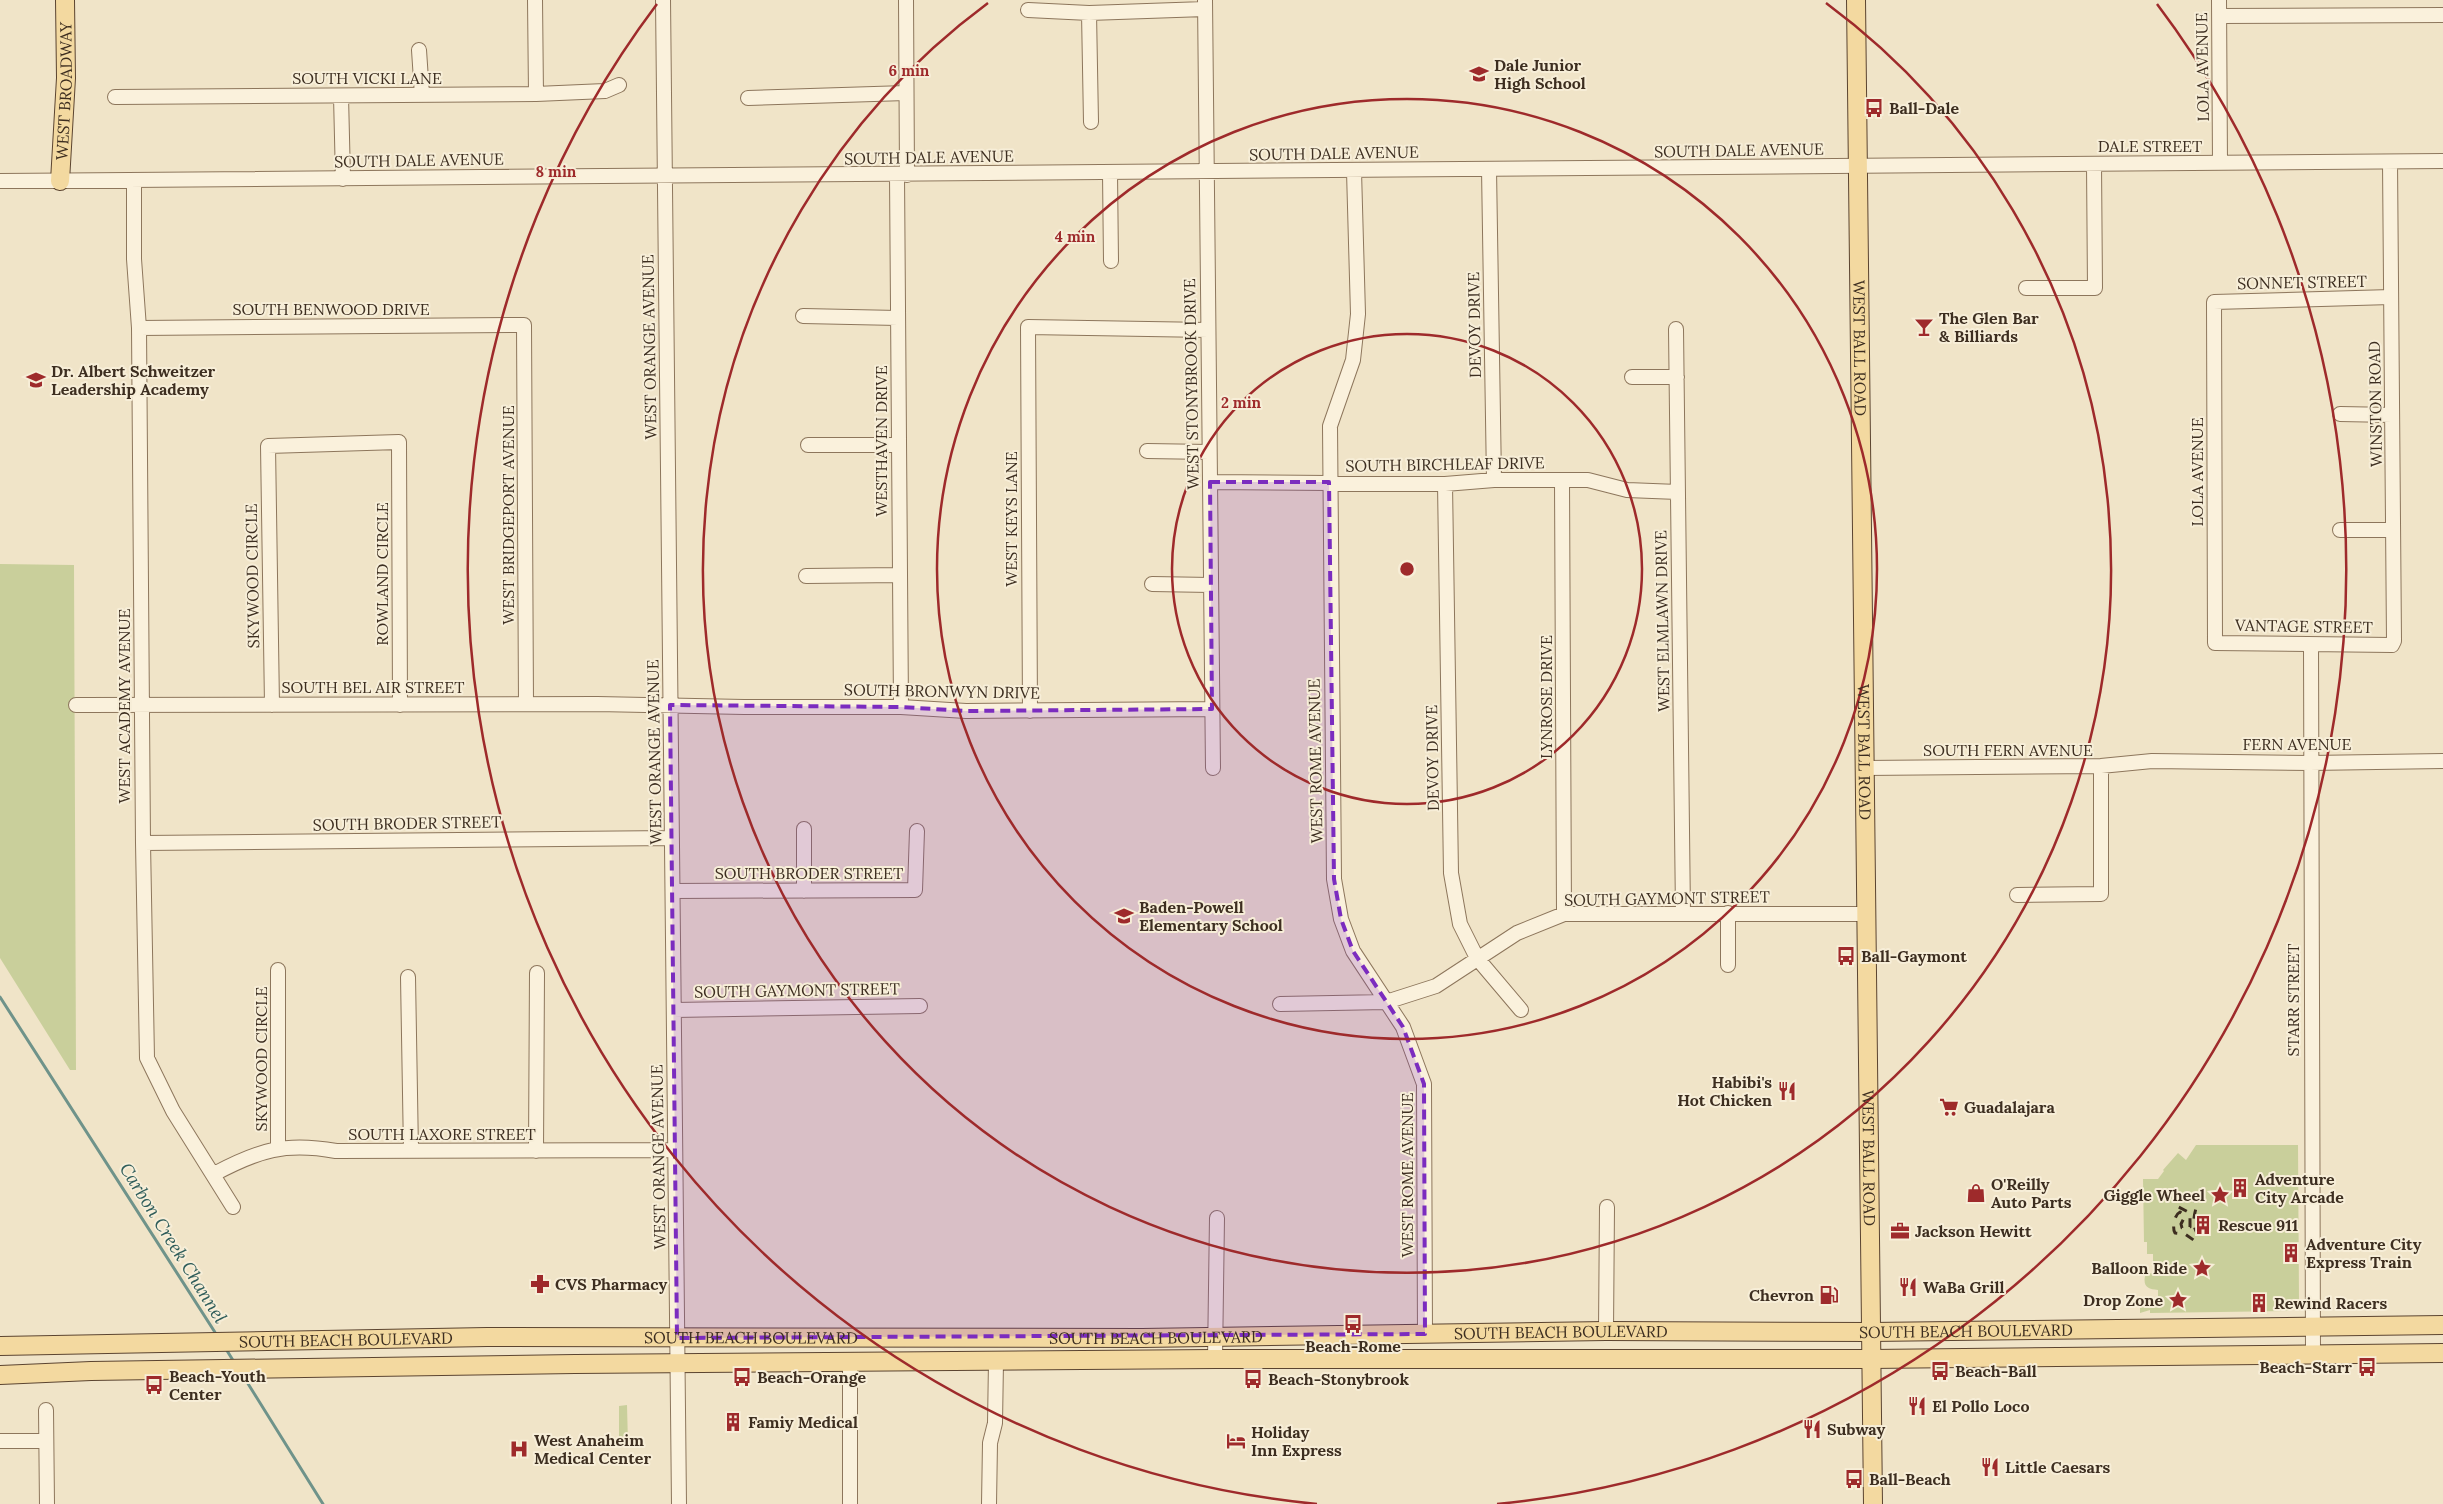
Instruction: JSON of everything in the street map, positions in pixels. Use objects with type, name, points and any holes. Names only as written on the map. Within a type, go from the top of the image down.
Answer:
[{"type":"main road","name":"WEST BROADWAY","points":[[60,181],[66,78],[65,0]]},
{"type":"main road","name":"WEST BALL ROAD","points":[[1856,0],[1873,1504]]},
{"type":"main road","name":"SOUTH BEACH BOULEVARD","points":[[0,1346],[208,1344],[487,1337],[1215,1337],[1606,1331],[1871,1332],[2443,1325]]},
{"type":"main road","name":"SOUTH BEACH BOULEVARD","points":[[0,1376],[91,1371],[256,1368],[677,1364],[850,1364],[1215,1359],[1871,1359],[2443,1353]]},
{"type":"street","points":[[535,0],[536,94]]},
{"type":"street","name":"WEST ORANGE AVENUE","points":[[663,0],[679,1504]]},
{"type":"street","name":"WESTHAVEN DRIVE","points":[[901,706],[898,318],[906,93],[906,0]]},
{"type":"street","name":"LOLA AVENUE","points":[[2219,0],[2220,163]]},
{"type":"street","points":[[1028,10],[1089,12],[1205,5]]},
{"type":"street","name":"WEST STONYBROOK DRIVE","points":[[1205,5],[1213,768]]},
{"type":"street","points":[[1089,12],[1090,122]]},
{"type":"street","points":[[2219,16],[2443,15]]},
{"type":"street","points":[[420,50],[422,95]]},
{"type":"street","name":"SOUTH VICKI LANE","points":[[115,97],[536,94],[605,91],[619,85]]},
{"type":"street","points":[[748,98],[906,93]]},
{"type":"street","points":[[341,96],[343,179]]},
{"type":"street","name":"DALE STREET","points":[[1858,166],[2443,161]]},
{"type":"street","name":"WINSTON ROAD","points":[[2390,162],[2394,641],[2392,645]]},
{"type":"street","points":[[2026,288],[2095,288],[2094,164]]},
{"type":"street","name":"SOUTH DALE AVENUE","points":[[0,181],[1858,166]]},
{"type":"street","name":"DEVOY DRIVE","points":[[1489,169],[1494,480]]},
{"type":"street","name":"WEST ROME AVENUE","points":[[1354,170],[1358,314],[1352,360],[1330,426],[1334,880],[1341,919],[1353,952],[1403,1027],[1424,1084],[1426,1334]]},
{"type":"street","points":[[1110,173],[1111,261]]},
{"type":"street","name":"WEST ACADEMY AVENUE","points":[[134,181],[134,259],[139,328],[141,704],[147,1058],[173,1112],[214,1174],[233,1207]]},
{"type":"street","name":"SONNET STREET","points":[[2214,302],[2391,297]]},
{"type":"street","name":"LOLA AVENUE","points":[[2214,302],[2215,642]]},
{"type":"street","points":[[803,316],[898,318]]},
{"type":"street","name":"SOUTH BENWOOD DRIVE","points":[[139,328],[524,325]]},
{"type":"street","name":"WEST BRIDGEPORT AVENUE","points":[[524,325],[526,704]]},
{"type":"street","name":"WEST KEYS LANE","points":[[1030,711],[1028,327],[1208,330]]},
{"type":"street","name":"WEST ELMLAWN DRIVE","points":[[1676,329],[1683,913]]},
{"type":"street","points":[[1632,377],[1677,377]]},
{"type":"street","points":[[2340,414],[2392,415]]},
{"type":"street","name":"SKYWOOD CIRCLE","points":[[272,705],[268,446],[399,442]]},
{"type":"street","name":"ROWLAND CIRCLE","points":[[399,442],[400,705]]},
{"type":"street","points":[[808,446],[899,446]]},
{"type":"street","points":[[1147,451],[1210,452]]},
{"type":"street","name":"SOUTH BIRCHLEAF DRIVE","points":[[1210,482],[1445,484],[1494,480],[1588,480],[1627,490],[1678,492]]},
{"type":"street","name":"LYNROSE DRIVE","points":[[1562,480],[1564,914]]},
{"type":"street","name":"DEVOY DRIVE","points":[[1445,484],[1451,873],[1460,924],[1477,958],[1521,1010]]},
{"type":"street","points":[[2340,530],[2393,530]]},
{"type":"street","points":[[806,576],[900,575]]},
{"type":"street","points":[[1152,584],[1211,584]]},
{"type":"street","name":"VANTAGE STREET","points":[[2215,642],[2392,645]]},
{"type":"street","name":"STARR STREET","points":[[2311,645],[2313,1354]]},
{"type":"street","name":"SOUTH BEL AIR STREET","points":[[76,706],[141,704],[670,705]]},
{"type":"street","name":"SOUTH BRONWYN DRIVE","points":[[670,705],[901,706],[966,711],[1212,709]]},
{"type":"street","name":"SOUTH FERN AVENUE","points":[[1864,768],[2101,766],[2152,761]]},
{"type":"street","name":"FERN AVENUE","points":[[2152,761],[2310,763],[2443,761]]},
{"type":"street","points":[[2017,896],[2101,894],[2101,766]]},
{"type":"street","points":[[804,829],[804,891]]},
{"type":"street","name":"SOUTH BRODER STREET","points":[[673,891],[915,890],[917,831]]},
{"type":"street","name":"SOUTH BRODER STREET","points":[[143,843],[672,838]]},
{"type":"street","points":[[1728,913],[1728,965]]},
{"type":"street","name":"SOUTH GAYMONT STREET","points":[[1280,1004],[1386,1002],[1436,986],[1517,933],[1564,914],[1866,914]]},
{"type":"street","name":"SKYWOOD CIRCLE","points":[[278,970],[278,1149]]},
{"type":"street","points":[[536,1151],[537,972]]},
{"type":"street","points":[[408,977],[411,1151]]},
{"type":"street","name":"SOUTH GAYMONT STREET","points":[[674,1010],[920,1006]]},
{"type":"street","name":"SOUTH LAXORE STREET","points":[[214,1174],[244,1158],[293,1146],[336,1151],[676,1150]]},
{"type":"street","points":[[1606,1331],[1607,1207]]},
{"type":"street","points":[[1215,1359],[1218,1218]]},
{"type":"street","points":[[989,1504],[990,1444],[995,1423],[996,1362]]},
{"type":"street","points":[[850,1364],[850,1504]]},
{"type":"street","points":[[46,1410],[47,1504]]},
{"type":"street","points":[[0,1441],[46,1441]]},
{"type":"highlighted area","points":[[1210,482],[1329,482],[1334,879],[1341,919],[1353,951],[1403,1027],[1424,1084],[1425,1334],[677,1338],[670,705],[901,707],[966,711],[1212,709]]},
{"type":"green space","points":[[0,564],[74,565],[76,1070],[70,1070],[0,958]]},
{"type":"green space","points":[[2196,1145],[2298,1145],[2299,1301],[2289,1311],[2150,1313],[2150,1310],[2140,1313],[2140,1308],[2149,1302],[2158,1302],[2158,1290],[2149,1288],[2145,1283],[2145,1276],[2153,1272],[2153,1254],[2147,1254],[2147,1242],[2144,1242],[2143,1179],[2158,1179],[2163,1170],[2178,1153],[2186,1160]]},
{"type":"green space","points":[[627,1405],[628,1444],[620,1444],[619,1442],[605,1444],[609,1440],[619,1440],[619,1406]]},
{"type":"waterway","name":"Carbon Creek Channel","points":[[0,997],[218,1337]]},
{"type":"waterway","name":"Carbon Creek Channel","points":[[226,1349],[234,1362]]},
{"type":"waterway","name":"Carbon Creek Channel","points":[[242,1374],[323,1504]]},
{"type":"railway","points":[[2180,1197],[2175,1198],[2173,1204],[2190,1213],[2190,1227],[2186,1230],[2182,1228],[2181,1224],[2185,1216],[2180,1212],[2175,1219],[2174,1231],[2175,1233],[2185,1234],[2195,1241],[2199,1235],[2194,1225],[2197,1205],[2189,1197]]},
{"type":"place","name":"Dale Junior High School","points":[[1479,74]]},
{"type":"place","name":"Ball-Dale","points":[[1874,108]]},
{"type":"place","name":"The Glen Bar & Billiards","points":[[1924,327]]},
{"type":"place","name":"Dr. Albert Schweitzer Leadership Academy","points":[[36,380]]},
{"type":"place","name":"Baden-Powell Elementary School","points":[[1124,916]]},
{"type":"place","name":"Ball-Gaymont","points":[[1846,956]]},
{"type":"place","name":"Habibi's Hot Chicken","points":[[1787,1091]]},
{"type":"place","name":"Guadalajara","points":[[1949,1107]]},
{"type":"place","name":"Adventure City Arcade","points":[[2240,1188]]},
{"type":"place","name":"O'Reilly Auto Parts","points":[[1976,1193]]},
{"type":"place","name":"Giggle Wheel","points":[[2220,1195]]},
{"type":"place","name":"Rescue 911","points":[[2203,1225]]},
{"type":"place","name":"Jackson Hewitt","points":[[1900,1231]]},
{"type":"place","name":"Adventure City Express Train","points":[[2291,1253]]},
{"type":"place","name":"Balloon Ride","points":[[2202,1268]]},
{"type":"place","name":"CVS Pharmacy","points":[[540,1284]]},
{"type":"place","name":"WaBa Grill","points":[[1908,1287]]},
{"type":"place","name":"Chevron","points":[[1829,1295]]},
{"type":"place","name":"Drop Zone","points":[[2178,1300]]},
{"type":"place","name":"Rewind Racers","points":[[2259,1303]]},
{"type":"place","name":"Beach-Rome","points":[[1353,1324]]},
{"type":"place","name":"Beach-Starr","points":[[2367,1367]]},
{"type":"place","name":"Beach-Ball","points":[[1940,1371]]},
{"type":"place","name":"Beach-Orange","points":[[742,1377]]},
{"type":"place","name":"Beach-Stonybrook","points":[[1253,1379]]},
{"type":"place","name":"Beach-Youth Center","points":[[154,1385]]},
{"type":"place","name":"El Pollo Loco","points":[[1917,1406]]},
{"type":"place","name":"Famiy Medical","points":[[733,1422]]},
{"type":"place","name":"Subway","points":[[1812,1429]]},
{"type":"place","name":"Holiday Inn Express","points":[[1236,1441]]},
{"type":"place","name":"West Anaheim Medical Center","points":[[519,1449]]},
{"type":"place","name":"Little Caesars","points":[[1990,1467]]},
{"type":"place","name":"Ball-Beach","points":[[1854,1479]]}]
